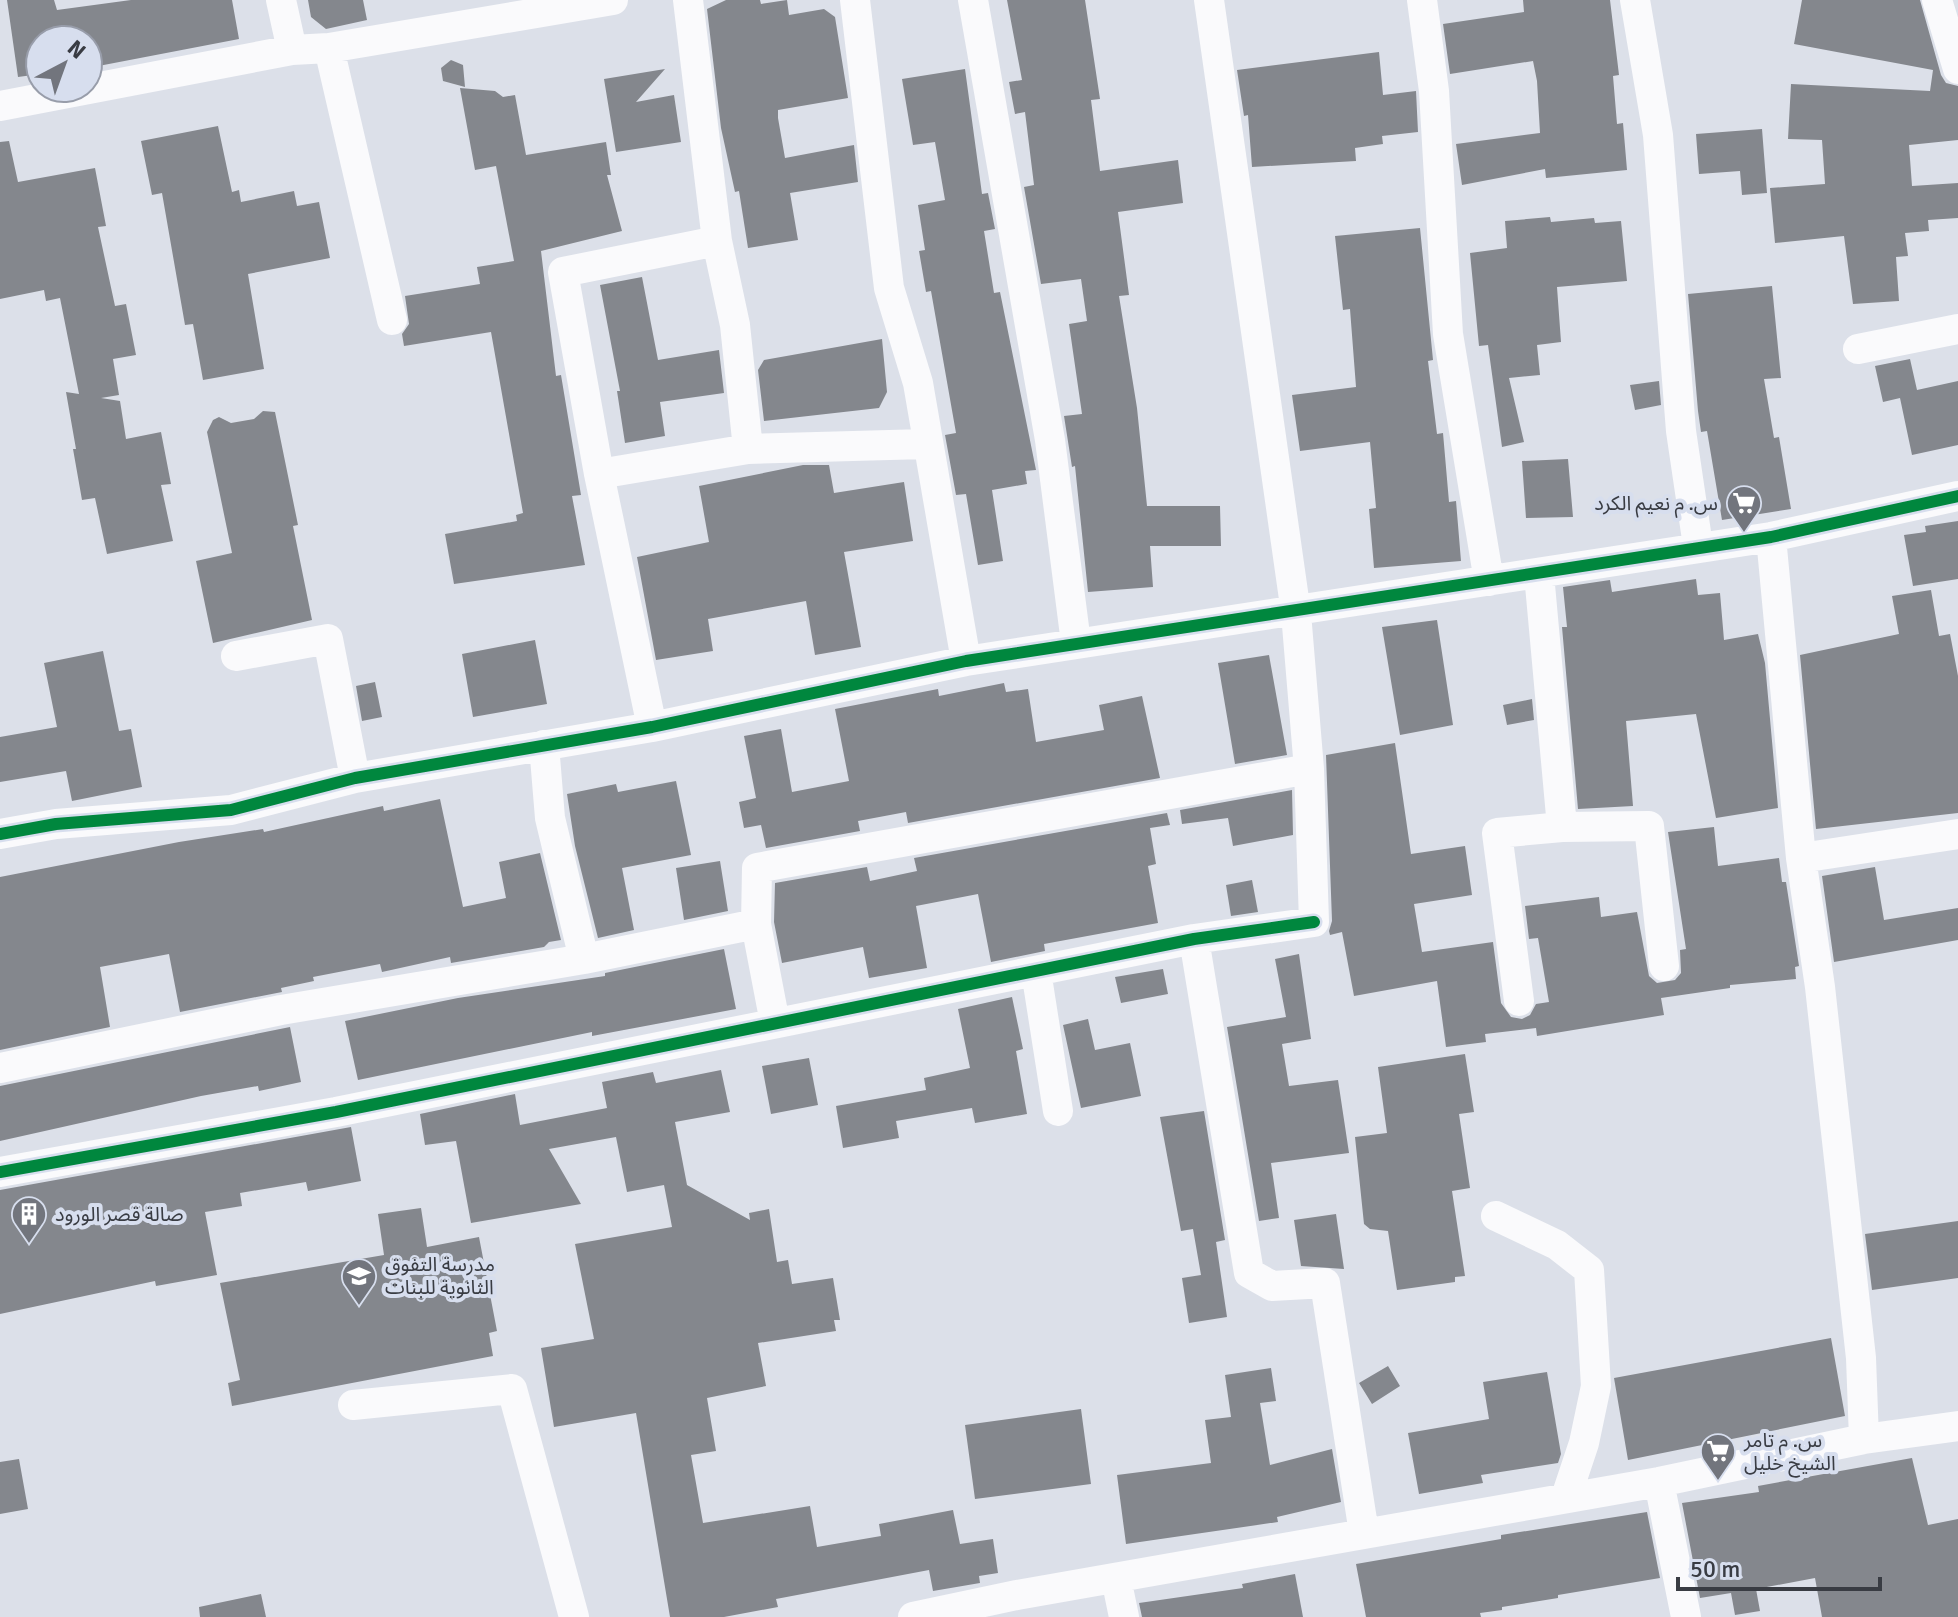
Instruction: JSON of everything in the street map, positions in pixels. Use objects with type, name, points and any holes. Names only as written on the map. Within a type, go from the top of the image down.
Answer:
[{"type":"street","points":[[281,0],[292,50]]},
{"type":"street","points":[[0,106],[292,50],[329,48],[613,0]]},
{"type":"street","points":[[688,0],[717,241],[735,325],[748,449]]},
{"type":"street","points":[[855,0],[889,288],[918,383],[926,444],[966,661]]},
{"type":"street","points":[[973,0],[1050,440],[1076,643]]},
{"type":"street","points":[[0,1172],[336,1112],[1194,939],[1314,922],[1309,769],[1296,613],[1209,0]]},
{"type":"street","points":[[1422,0],[1434,91],[1448,334],[1489,581]]},
{"type":"street","points":[[1635,0],[1658,135],[1681,431],[1698,546]]},
{"type":"street","points":[[1937,0],[1958,69]]},
{"type":"street","points":[[329,48],[392,320]]},
{"type":"street","points":[[652,727],[599,474],[563,272],[717,241]]},
{"type":"street","points":[[1858,349],[1958,329]]},
{"type":"street","points":[[599,474],[748,449],[926,444]]},
{"type":"street","points":[[0,834],[56,824],[231,810],[355,778],[652,727],[966,661],[1296,613],[1698,546],[1771,537],[1958,496]]},
{"type":"street","points":[[1771,537],[1801,858],[1820,987],[1861,1358],[1864,1439]]},
{"type":"street","points":[[1539,574],[1562,827]]},
{"type":"street","points":[[236,656],[328,639],[355,778]]},
{"type":"street","points":[[544,745],[550,818],[584,959]]},
{"type":"street","points":[[775,1023],[756,924],[757,868],[1309,769]]},
{"type":"street","points":[[1519,1001],[1497,833],[1562,827],[1649,826],[1664,966]]},
{"type":"street","points":[[1801,858],[1958,834]]},
{"type":"street","points":[[0,1068],[281,1010],[584,959],[756,924]]},
{"type":"street","points":[[1194,939],[1249,1273],[1272,1286],[1325,1283],[1364,1533]]},
{"type":"street","points":[[1036,971],[1058,1111]]},
{"type":"street","points":[[1496,1216],[1557,1245],[1589,1270],[1596,1386],[1584,1443],[1566,1497]]},
{"type":"street","points":[[353,1405],[512,1389],[574,1617]]},
{"type":"street","points":[[913,1617],[1659,1482],[1864,1439],[1958,1426]]},
{"type":"street","points":[[1659,1482],[1686,1617]]},
{"type":"street","points":[[1116,1578],[1124,1617]]},
{"type":"building","points":[[7,0],[54,0],[57,10],[131,0],[232,0],[239,39],[104,65],[104,24],[24,24],[24,76],[18,77]]},
{"type":"building","points":[[308,0],[363,0],[367,20],[326,29],[311,17]]},
{"type":"building","points":[[726,0],[760,0],[761,4],[787,0],[789,15],[824,9],[835,17],[848,98],[778,110],[778,118],[785,158],[854,145],[858,182],[790,193],[798,240],[748,248],[739,191],[735,192],[721,128],[707,9]]},
{"type":"building","points":[[1007,0],[1085,0],[1100,99],[1091,100],[1100,171],[1178,160],[1183,203],[1118,212],[1129,295],[1119,296],[1137,408],[1147,506],[1220,506],[1221,546],[1150,546],[1153,587],[1088,592],[1075,466],[1072,467],[1064,416],[1082,414],[1069,324],[1087,321],[1081,279],[1041,284],[1024,187],[1034,185],[1025,112],[1015,114],[1009,82],[1022,80]]},
{"type":"building","points":[[1523,0],[1610,0],[1619,75],[1613,76],[1617,124],[1623,123],[1627,170],[1546,178],[1545,169],[1462,185],[1456,144],[1540,133],[1537,81],[1533,61],[1450,74],[1443,24],[1524,12]]},
{"type":"building","points":[[1802,0],[1920,0],[1941,75],[1946,83],[1958,86],[1958,140],[1909,145],[1912,186],[1958,183],[1958,218],[1928,220],[1929,231],[1905,233],[1908,256],[1896,257],[1899,301],[1853,304],[1844,236],[1775,243],[1770,188],[1825,184],[1822,140],[1788,139],[1791,84],[1930,91],[1933,70],[1794,44]]},
{"type":"building","points":[[1379,52],[1383,95],[1416,91],[1418,132],[1382,136],[1383,144],[1355,148],[1356,161],[1252,167],[1248,115],[1244,116],[1237,70]]},
{"type":"building","points":[[451,60],[463,65],[465,87],[443,81],[441,68]]},
{"type":"building","points":[[665,69],[636,102],[674,95],[681,142],[616,152],[604,79]]},
{"type":"building","points":[[965,69],[982,194],[988,193],[995,229],[984,231],[994,293],[1000,292],[1036,470],[1025,471],[1027,484],[992,490],[1003,561],[978,565],[966,494],[956,495],[945,435],[956,433],[931,291],[926,292],[919,251],[925,250],[918,205],[945,200],[935,142],[913,145],[902,79]]},
{"type":"building","points":[[460,88],[495,91],[503,97],[515,95],[526,155],[606,142],[611,175],[607,175],[622,231],[541,251],[556,376],[561,375],[581,495],[572,496],[585,565],[454,584],[445,534],[517,521],[516,515],[523,513],[491,332],[404,346],[402,334],[409,324],[405,296],[480,284],[477,267],[514,261],[496,166],[475,170]]},
{"type":"building","points":[[218,126],[232,192],[239,190],[241,202],[294,191],[297,206],[319,202],[330,258],[248,274],[264,369],[203,380],[193,324],[185,325],[162,193],[152,195],[141,141]]},
{"type":"building","points":[[1762,129],[1767,193],[1742,195],[1740,171],[1699,174],[1696,134]]},
{"type":"building","points":[[9,141],[18,182],[95,168],[106,226],[98,227],[115,306],[126,304],[136,355],[113,359],[119,395],[101,398],[120,401],[126,439],[161,432],[171,484],[161,485],[173,541],[107,554],[95,498],[82,500],[66,392],[79,394],[60,298],[46,301],[44,290],[0,299],[0,142]]},
{"type":"building","points":[[1550,217],[1551,222],[1594,218],[1595,223],[1621,221],[1627,281],[1557,287],[1561,342],[1537,345],[1540,375],[1509,378],[1524,442],[1502,447],[1488,345],[1479,346],[1470,253],[1507,248],[1505,221]]},
{"type":"building","points":[[1420,228],[1433,360],[1428,361],[1437,434],[1443,433],[1449,502],[1456,501],[1461,561],[1374,568],[1369,509],[1376,508],[1370,442],[1300,451],[1292,395],[1356,387],[1350,309],[1343,310],[1335,236]]},
{"type":"building","points":[[642,277],[658,360],[719,350],[724,393],[660,402],[665,436],[625,443],[617,391],[620,391],[600,285]]},
{"type":"building","points":[[1772,286],[1781,378],[1764,379],[1774,438],[1779,437],[1791,509],[1722,520],[1707,431],[1701,432],[1688,294]]},
{"type":"building","points":[[882,339],[887,392],[879,408],[764,421],[758,370],[764,360]]},
{"type":"building","points":[[1910,359],[1917,390],[1958,381],[1958,445],[1912,455],[1900,398],[1883,402],[1875,366]]},
{"type":"building","points":[[1659,381],[1661,405],[1635,410],[1630,385]]},
{"type":"building","points":[[263,411],[275,412],[298,525],[293,526],[312,620],[213,643],[196,561],[232,553],[207,432],[213,420],[219,417],[231,423],[254,419]]},
{"type":"building","points":[[1568,459],[1573,517],[1526,518],[1522,461]]},
{"type":"building","points":[[803,465],[829,465],[834,493],[904,482],[913,541],[844,552],[861,647],[815,655],[806,601],[708,619],[713,651],[656,660],[637,557],[709,542],[699,486]]},
{"type":"building","points":[[1958,521],[1958,579],[1913,586],[1904,535],[1926,532],[1925,526]]},
{"type":"building","points":[[1696,579],[1698,595],[1720,593],[1724,640],[1758,634],[1765,663],[1778,808],[1716,818],[1696,714],[1626,721],[1633,806],[1578,809],[1562,627],[1567,627],[1563,587],[1610,580],[1612,592]]},
{"type":"building","points":[[1931,590],[1939,636],[1950,634],[1958,676],[1958,813],[1816,829],[1800,655],[1899,634],[1892,596]]},
{"type":"building","points":[[1437,620],[1453,725],[1400,735],[1382,627]]},
{"type":"building","points":[[535,640],[547,704],[473,717],[462,654]]},
{"type":"building","points":[[103,651],[119,731],[131,729],[142,787],[72,801],[66,771],[0,782],[0,737],[57,727],[44,663]]},
{"type":"building","points":[[1269,655],[1287,755],[1235,764],[1218,663]]},
{"type":"building","points":[[375,682],[382,717],[362,721],[356,686]]},
{"type":"building","points":[[1004,683],[1006,692],[1028,689],[1036,742],[1104,730],[1099,705],[1142,696],[1160,778],[908,823],[906,812],[858,821],[860,831],[766,848],[761,825],[744,828],[739,802],[756,798],[744,736],[781,729],[792,792],[849,781],[835,709],[938,689],[939,696]]},
{"type":"building","points":[[1532,699],[1534,720],[1507,725],[1503,705]]},
{"type":"building","points":[[1395,743],[1411,854],[1465,846],[1472,895],[1414,904],[1422,952],[1493,942],[1501,1003],[1511,1017],[1522,1019],[1530,1015],[1536,1004],[1549,1002],[1538,938],[1529,939],[1525,906],[1599,897],[1601,917],[1637,912],[1649,976],[1657,983],[1675,980],[1681,973],[1680,950],[1686,949],[1668,832],[1714,827],[1718,866],[1779,858],[1782,882],[1786,882],[1799,966],[1795,967],[1796,979],[1730,985],[1730,988],[1661,998],[1664,1015],[1537,1036],[1536,1028],[1485,1034],[1486,1042],[1446,1047],[1437,981],[1354,996],[1342,932],[1330,935],[1329,931],[1332,921],[1326,755]]},
{"type":"building","points":[[676,781],[691,855],[622,868],[634,930],[598,938],[575,846],[567,794],[616,784],[618,792]]},
{"type":"building","points":[[1292,790],[1293,835],[1233,846],[1228,818],[1182,824],[1180,810]]},
{"type":"building","points":[[440,799],[463,907],[506,898],[499,862],[540,853],[561,940],[549,942],[544,947],[451,963],[450,957],[382,972],[380,964],[313,977],[314,981],[281,988],[282,992],[180,1012],[169,954],[100,967],[110,1027],[0,1050],[0,877],[179,842],[263,829],[264,832],[383,806],[384,811]]},
{"type":"building","points":[[1167,813],[1170,825],[1150,828],[1156,864],[1148,866],[1158,923],[1044,944],[1045,951],[991,962],[978,894],[916,906],[927,968],[869,978],[863,947],[782,963],[774,922],[775,883],[867,867],[870,881],[917,871],[914,858]]},
{"type":"building","points":[[720,861],[728,911],[684,920],[676,868]]},
{"type":"building","points":[[1875,867],[1884,920],[1958,908],[1958,940],[1834,962],[1822,876]]},
{"type":"building","points":[[1252,880],[1258,912],[1231,916],[1226,885]]},
{"type":"building","points":[[724,949],[736,1009],[592,1036],[592,1032],[358,1080],[345,1021],[458,998],[605,976],[605,973]]},
{"type":"building","points":[[1299,954],[1311,1039],[1282,1044],[1289,1086],[1338,1080],[1349,1153],[1271,1163],[1279,1218],[1259,1221],[1227,1027],[1286,1017],[1275,959]]},
{"type":"building","points":[[1163,969],[1168,994],[1121,1003],[1115,977]]},
{"type":"building","points":[[1012,997],[1023,1049],[1016,1051],[1027,1114],[975,1123],[972,1108],[896,1121],[899,1138],[843,1148],[836,1106],[926,1090],[924,1078],[970,1068],[958,1009]]},
{"type":"building","points":[[1088,1019],[1095,1050],[1130,1043],[1141,1096],[1081,1108],[1063,1025]]},
{"type":"building","points":[[290,1027],[301,1082],[259,1091],[258,1086],[201,1096],[0,1141],[0,1086]]},
{"type":"building","points":[[1465,1054],[1474,1112],[1459,1114],[1470,1188],[1452,1191],[1465,1276],[1455,1277],[1455,1282],[1397,1290],[1388,1231],[1370,1229],[1364,1224],[1355,1137],[1387,1133],[1378,1067]]},
{"type":"building","points":[[809,1058],[818,1105],[771,1114],[762,1066]]},
{"type":"building","points":[[721,1070],[730,1112],[675,1122],[687,1185],[750,1220],[749,1213],[769,1209],[777,1262],[788,1260],[792,1284],[833,1278],[840,1320],[834,1320],[836,1331],[758,1343],[766,1386],[707,1398],[716,1451],[691,1455],[703,1523],[810,1506],[817,1547],[881,1536],[879,1524],[953,1510],[960,1544],[993,1539],[998,1573],[979,1576],[980,1583],[933,1591],[929,1570],[776,1599],[778,1607],[724,1617],[670,1617],[636,1413],[554,1427],[541,1348],[594,1339],[575,1244],[672,1227],[664,1185],[627,1192],[616,1137],[549,1149],[581,1204],[471,1223],[456,1141],[425,1145],[420,1114],[515,1094],[520,1125],[607,1108],[602,1082],[653,1072],[656,1083]]},
{"type":"building","points":[[1204,1111],[1225,1240],[1216,1242],[1227,1317],[1189,1323],[1182,1278],[1201,1275],[1193,1229],[1181,1231],[1160,1117]]},
{"type":"building","points":[[351,1127],[361,1181],[308,1191],[306,1182],[240,1193],[242,1206],[205,1212],[217,1275],[156,1286],[155,1281],[0,1314],[0,1190]]},
{"type":"building","name":"مدرسة التفوق الثانوية للبنات","points":[[421,1208],[427,1247],[479,1237],[497,1331],[489,1333],[493,1356],[232,1406],[228,1383],[240,1380],[220,1283],[384,1255],[378,1214]]},
{"type":"building","points":[[1336,1214],[1344,1269],[1301,1266],[1294,1220]]},
{"type":"building","points":[[1958,1221],[1958,1278],[1872,1290],[1865,1234]]},
{"type":"building","points":[[1831,1338],[1845,1416],[1628,1460],[1614,1378]]},
{"type":"building","points":[[1388,1366],[1400,1386],[1372,1404],[1359,1383]]},
{"type":"building","points":[[1271,1368],[1276,1401],[1260,1403],[1270,1465],[1332,1449],[1341,1502],[1277,1517],[1278,1522],[1126,1544],[1117,1475],[1211,1463],[1205,1420],[1231,1417],[1225,1375]]},
{"type":"building","points":[[1547,1372],[1561,1454],[1558,1463],[1481,1475],[1483,1483],[1419,1494],[1408,1433],[1489,1419],[1483,1382]]},
{"type":"building","points":[[1081,1409],[1091,1484],[975,1499],[965,1425]]},
{"type":"building","points":[[1912,1458],[1928,1525],[1958,1519],[1958,1617],[1822,1617],[1815,1578],[1756,1589],[1760,1611],[1735,1615],[1731,1593],[1700,1598],[1682,1503],[1759,1492],[1758,1486]]},
{"type":"building","points":[[19,1459],[28,1509],[0,1514],[0,1462]]},
{"type":"building","points":[[1647,1512],[1660,1578],[1502,1607],[1502,1610],[1480,1613],[1481,1617],[1366,1617],[1356,1564],[1501,1539],[1501,1535]]},
{"type":"building","points":[[1295,1574],[1303,1617],[1142,1617],[1139,1603],[1243,1588],[1242,1584]]},
{"type":"building","points":[[261,1594],[266,1617],[200,1617],[199,1607]]},
{"type":"cycle path","points":[[0,834],[56,824],[231,810],[355,778],[652,727],[966,661],[1771,537],[1958,496]]},
{"type":"cycle path","points":[[0,1172],[336,1112],[1194,939],[1314,922]]},
{"type":"place","name":"س. م نعيم الكرد","points":[[1744,534]]},
{"type":"place","name":"صالة قصر الورود","points":[[29,1245]]},
{"type":"place","name":"مدرسة التفوق الثانوية للبنات","points":[[359,1307]]},
{"type":"place","name":"س. م تامر الشيخ خليل","points":[[1718,1482]]}]
